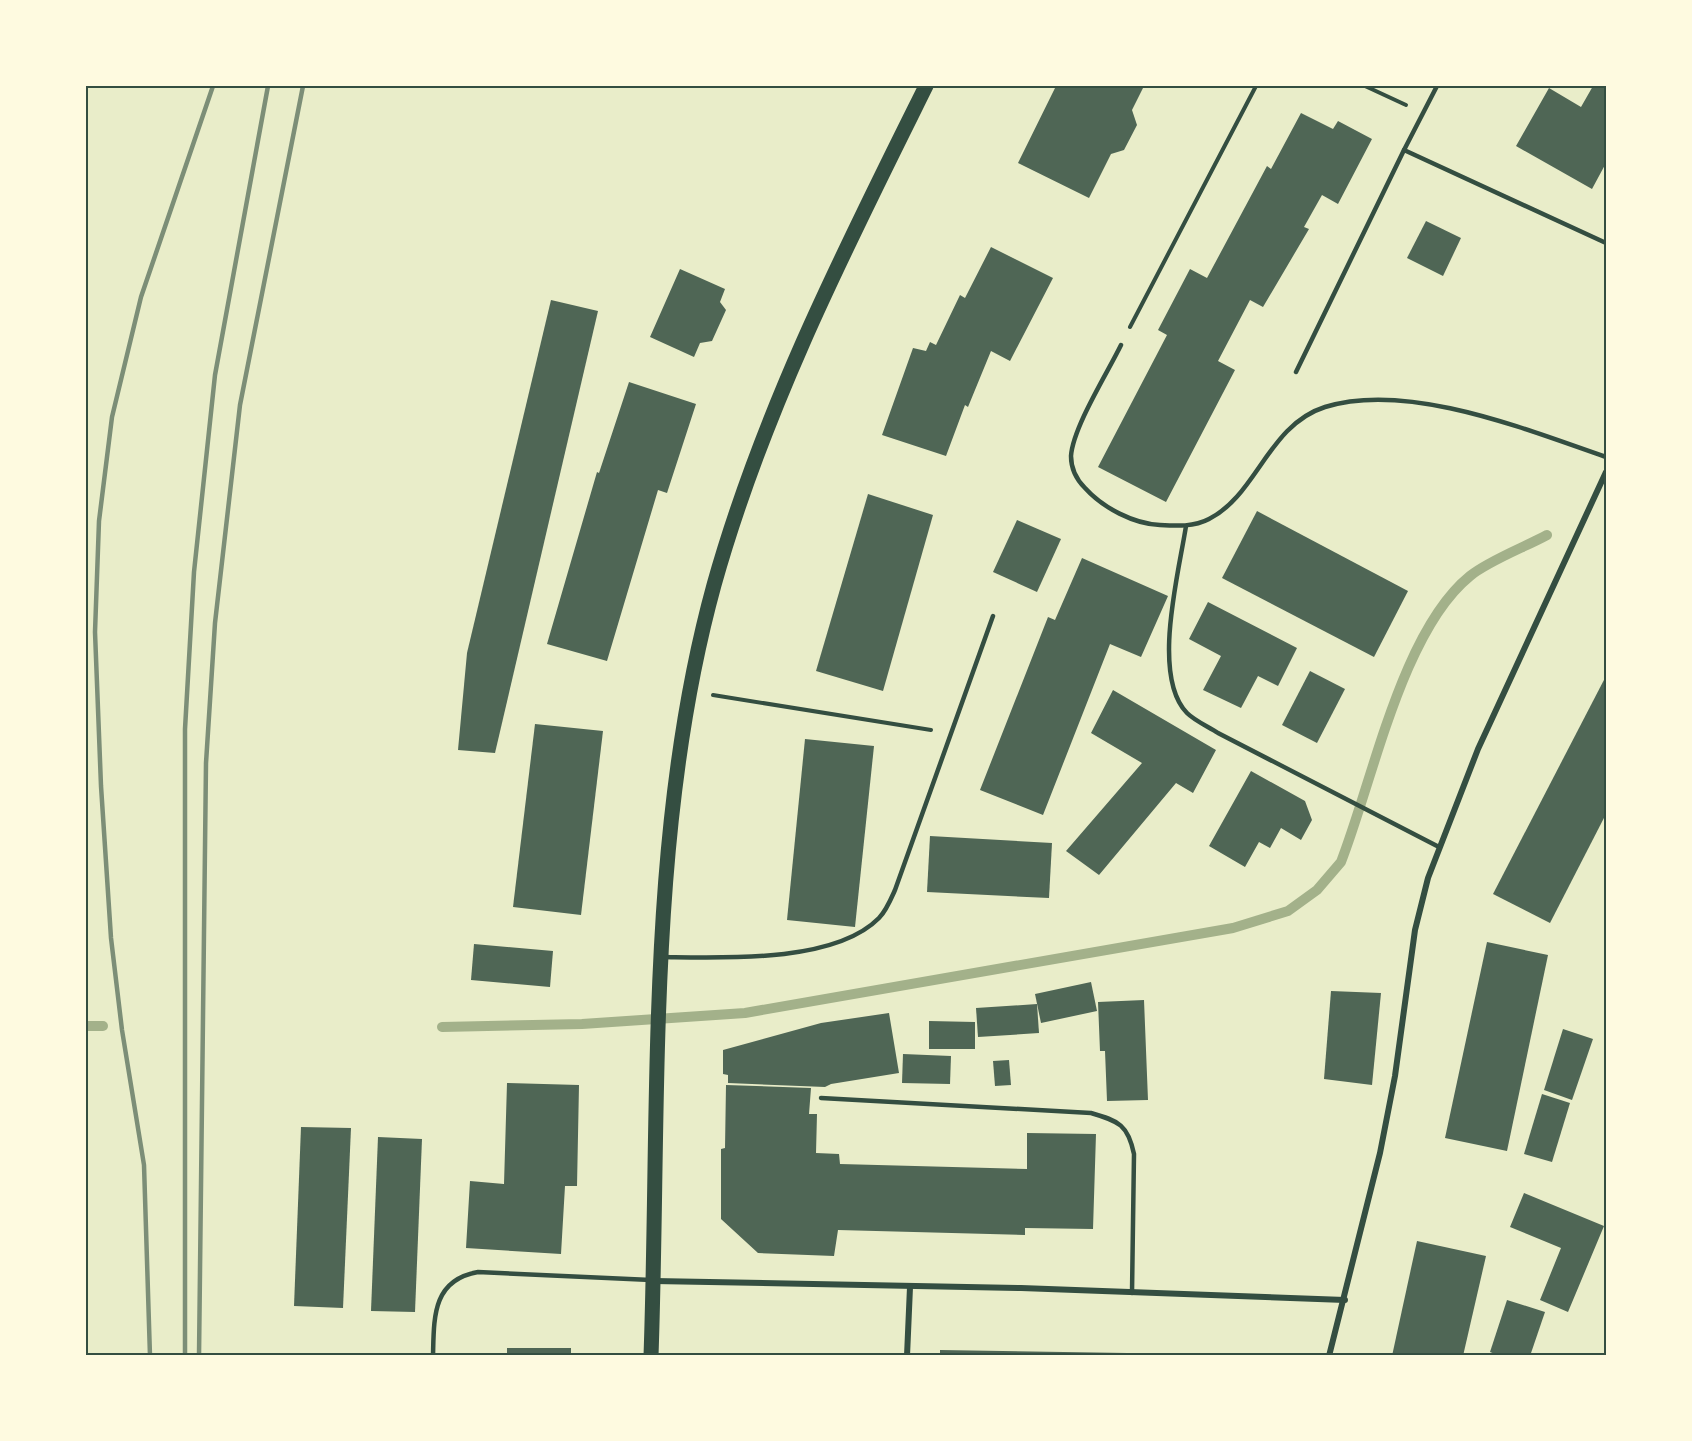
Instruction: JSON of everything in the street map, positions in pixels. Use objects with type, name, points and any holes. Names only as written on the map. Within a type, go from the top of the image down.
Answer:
[{"type":"main road","points":[[651,1356],[662,957],[676,776],[691,692],[714,586],[775,409],[815,316],[926,86]]},
{"type":"street","points":[[1329,1356],[1345,1300],[1380,1153],[1395,1076],[1415,930],[1428,878],[1478,749],[1606,472]]},
{"type":"street","points":[[654,1281],[1345,1300]]},
{"type":"street","points":[[907,1356],[910,1287]]},
{"type":"lane","points":[[1296,372],[1437,86]]},
{"type":"lane","points":[[1404,150],[1606,243]]},
{"type":"lane","points":[[1121,345],[1077,435],[1071,456],[1074,477],[1088,492],[1124,516],[1147,524],[1186,526],[1209,519],[1230,503],[1277,441],[1299,421],[1324,408],[1363,401],[1404,401],[1497,420],[1606,457]]},
{"type":"lane","points":[[1186,526],[1169,666],[1175,692],[1187,712],[1218,733],[1439,848]]},
{"type":"lane","points":[[662,957],[719,958],[800,953],[856,936],[880,917],[896,890],[993,616]]},
{"type":"lane","points":[[821,1098],[1091,1113],[1122,1125],[1130,1136],[1134,1154],[1132,1293]]},
{"type":"lane","points":[[433,1356],[434,1314],[440,1296],[466,1274],[478,1272],[654,1281]]},
{"type":"path","points":[[1121,345],[1256,86]]},
{"type":"path","points":[[1365,86],[1423,113]]},
{"type":"path","points":[[691,692],[950,733]]},
{"type":"building","points":[[1056,86],[1144,86],[1132,110],[1137,125],[1124,150],[1111,154],[1089,198],[1018,163]]},
{"type":"building","points":[[1593,86],[1606,86],[1606,163],[1592,189],[1516,146],[1549,88],[1581,107]]},
{"type":"building","points":[[1301,113],[1333,129],[1338,121],[1372,139],[1338,204],[1322,195],[1304,227],[1309,229],[1263,307],[1250,300],[1218,361],[1235,370],[1166,502],[1098,467],[1167,335],[1158,330],[1190,269],[1207,278],[1267,166],[1271,169]]},
{"type":"building","points":[[1426,221],[1461,238],[1443,276],[1407,258]]},
{"type":"building","points":[[991,247],[1053,278],[1010,361],[991,351],[968,407],[965,405],[946,456],[882,435],[913,348],[926,351],[930,342],[936,345],[960,295],[965,298]]},
{"type":"building","points":[[680,269],[725,289],[720,302],[726,310],[712,341],[700,343],[694,357],[650,337]]},
{"type":"building","points":[[551,300],[598,311],[495,753],[458,750],[467,653]]},
{"type":"building","points":[[629,382],[696,404],[667,493],[658,490],[607,661],[547,644],[597,472],[599,473]]},
{"type":"building","points":[[868,494],[933,515],[883,691],[816,671]]},
{"type":"building","points":[[1257,511],[1408,591],[1374,657],[1222,578]]},
{"type":"building","points":[[1017,520],[1061,539],[1037,592],[993,572]]},
{"type":"building","points":[[1082,558],[1168,596],[1141,657],[1110,644],[1043,815],[980,790],[1048,617],[1055,620]]},
{"type":"building","points":[[1208,602],[1297,648],[1278,686],[1258,676],[1241,708],[1203,690],[1221,656],[1189,639]]},
{"type":"building","points":[[1310,671],[1345,689],[1317,743],[1282,725]]},
{"type":"building","points":[[1606,676],[1606,814],[1550,923],[1493,894]]},
{"type":"building","points":[[1113,690],[1216,750],[1193,793],[1176,783],[1099,875],[1066,851],[1142,763],[1091,733]]},
{"type":"building","points":[[535,724],[603,731],[581,915],[513,907]]},
{"type":"building","points":[[805,739],[874,746],[855,927],[787,920]]},
{"type":"building","points":[[1251,771],[1305,801],[1312,820],[1301,840],[1281,828],[1270,848],[1259,842],[1245,867],[1209,846]]},
{"type":"building","points":[[930,836],[1052,843],[1049,898],[927,892]]},
{"type":"building","points":[[1487,942],[1548,955],[1507,1151],[1445,1138]]},
{"type":"building","points":[[474,944],[553,951],[550,987],[471,980]]},
{"type":"building","points":[[1091,982],[1097,1011],[1041,1023],[1035,994]]},
{"type":"building","points":[[1331,991],[1381,993],[1372,1085],[1324,1079]]},
{"type":"building","points":[[1144,1000],[1148,1100],[1107,1101],[1105,1051],[1100,1051],[1098,1002]]},
{"type":"building","points":[[1037,1004],[1039,1033],[978,1037],[976,1008]]},
{"type":"building","points":[[889,1013],[899,1073],[831,1084],[825,1087],[728,1083],[728,1075],[723,1074],[723,1050],[821,1023]]},
{"type":"building","points":[[929,1021],[975,1022],[975,1049],[929,1049]]},
{"type":"building","points":[[1563,1029],[1593,1039],[1572,1100],[1544,1090]]},
{"type":"building","points":[[903,1054],[951,1056],[950,1084],[902,1083]]},
{"type":"building","points":[[1009,1060],[1011,1085],[995,1086],[993,1061]]},
{"type":"building","points":[[507,1083],[579,1085],[577,1186],[565,1186],[561,1254],[466,1248],[470,1181],[504,1184]]},
{"type":"building","points":[[726,1085],[811,1088],[809,1114],[817,1114],[816,1153],[839,1154],[840,1164],[1027,1169],[1027,1133],[1096,1134],[1093,1229],[1025,1228],[1025,1235],[838,1230],[834,1256],[758,1253],[721,1219],[721,1149],[725,1148]]},
{"type":"building","points":[[1542,1094],[1570,1103],[1552,1162],[1524,1154]]},
{"type":"building","points":[[301,1127],[351,1128],[343,1308],[294,1306]]},
{"type":"building","points":[[378,1137],[422,1139],[415,1312],[371,1311]]},
{"type":"building","points":[[1524,1193],[1604,1226],[1568,1312],[1540,1300],[1561,1248],[1510,1227]]},
{"type":"building","points":[[1417,1241],[1486,1256],[1463,1356],[1392,1356]]},
{"type":"building","points":[[1507,1300],[1545,1312],[1530,1356],[1500,1356],[1490,1352]]},
{"type":"building","points":[[507,1348],[571,1348],[571,1356],[507,1356]]},
{"type":"building","points":[[940,1350],[1127,1353],[1127,1356],[940,1356]]},
{"type":"waterway","points":[[442,1027],[582,1024],[745,1013],[1233,928],[1288,911],[1317,890],[1341,862],[1392,709],[1408,669],[1426,632],[1446,601],[1478,570],[1547,535]]},
{"type":"waterway","points":[[86,1026],[103,1026]]},
{"type":"railway","points":[[150,1356],[144,1165],[122,1030],[111,938],[101,786],[95,632],[99,521],[112,417],[141,297],[213,86]]},
{"type":"railway","points":[[185,1356],[185,729],[194,572],[215,375],[268,86]]},
{"type":"railway","points":[[199,1356],[206,763],[215,623],[240,405],[303,86]]}]
